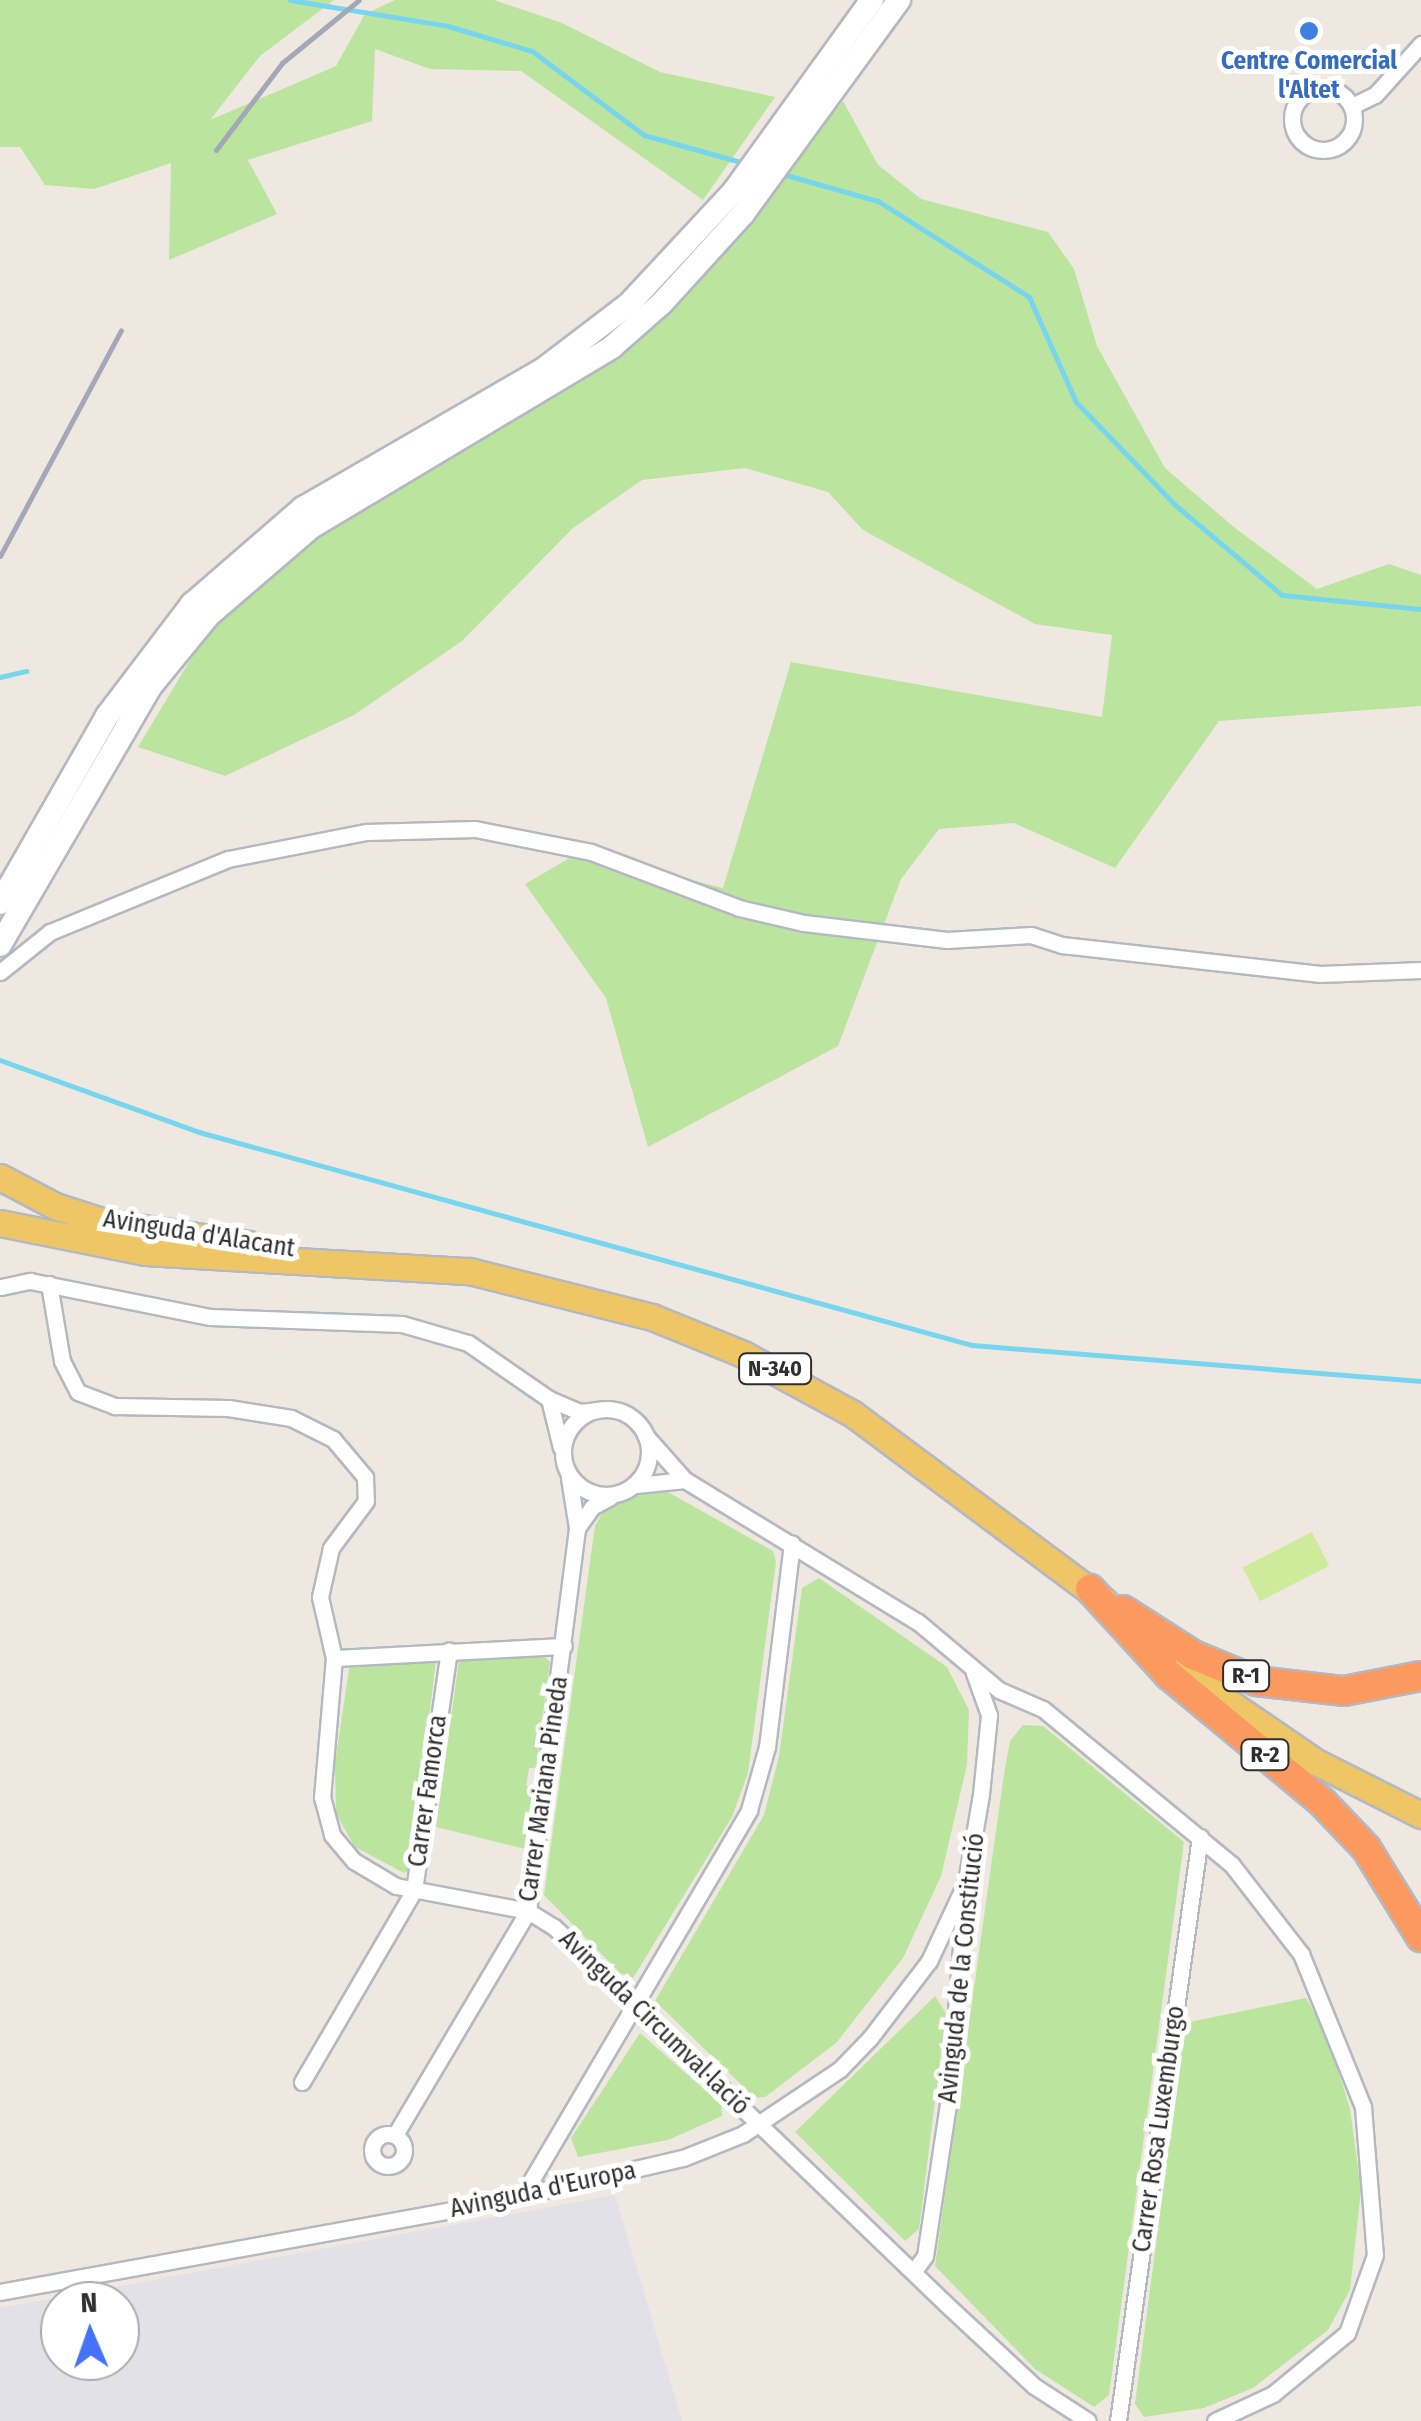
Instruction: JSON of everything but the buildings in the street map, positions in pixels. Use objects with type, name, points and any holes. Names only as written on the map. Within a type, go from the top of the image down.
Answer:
[{"type":"highway","name":"R-1","points":[[1090,1589],[1193,1655],[1256,1681],[1344,1691],[1421,1676]]},
{"type":"highway","name":"R-2","points":[[1090,1589],[1169,1675],[1322,1802],[1366,1848],[1421,1938]]},
{"type":"main road","points":[[0,903],[108,716],[203,593],[303,508],[545,368],[629,304],[726,200],[872,0]]},
{"type":"main road","points":[[0,945],[150,687],[209,615],[310,528],[567,376],[661,304],[743,214],[899,0]]},
{"type":"main road","name":"Avinguda d'Alacant","points":[[0,1177],[55,1206],[105,1222],[407,1263]]},
{"type":"main road","name":"N-340","points":[[0,1224],[145,1252],[407,1263],[596,1298],[743,1354],[854,1414],[1090,1589],[1190,1677],[1253,1721],[1316,1762],[1421,1815]]},
{"type":"street","points":[[1352,106],[1375,95],[1421,44]]},
{"type":"street","points":[[1315,89],[1340,92],[1352,106],[1350,135],[1334,148],[1305,144],[1294,128],[1294,108],[1315,89]]},
{"type":"street","points":[[0,972],[50,932],[228,859],[366,832],[475,828],[591,852],[739,908],[804,923],[947,940],[1031,935],[1062,946],[1320,974],[1421,970]]},
{"type":"street","points":[[0,1302],[1,1286],[16,1280],[190,1315],[348,1318],[426,1330],[493,1355],[549,1399],[579,1412],[598,1410],[632,1417],[685,1480],[918,1622],[999,1690],[1043,1708],[1200,1837],[1269,1908],[1321,1995],[1363,2107],[1376,2215],[1368,2289],[1346,2333],[1273,2394],[1215,2421]]},
{"type":"street","name":"Avinguda Circumval·lació","points":[[49,1284],[62,1361],[78,1392],[143,1410],[271,1413],[314,1427],[348,1453],[367,1488],[366,1501],[323,1565],[320,1597],[334,1658],[321,1778],[332,1834],[366,1870],[414,1890],[528,1911],[636,2000],[760,2125],[1034,2386],[1088,2421]]},
{"type":"street","points":[[549,1399],[566,1470],[582,1489],[616,1495]]},
{"type":"street","points":[[562,1451],[576,1420],[598,1410]]},
{"type":"street","points":[[577,1528],[592,1506],[632,1486],[646,1470],[645,1435]]},
{"type":"street","name":"Carrer Mariana Pineda","points":[[395,2135],[528,1911],[577,1528],[566,1470]]},
{"type":"street","points":[[632,1486],[685,1480]]},
{"type":"street","points":[[525,2192],[740,1830],[757,1791],[792,1544]]},
{"type":"street","points":[[334,1658],[564,1646]]},
{"type":"street","name":"Carrer Famorca","points":[[302,2082],[414,1890],[449,1650]]},
{"type":"street","name":"Avinguda de la Constitució","points":[[914,2271],[925,2256],[950,2090],[966,1882],[989,1715],[970,1665]]},
{"type":"street","name":"Carrer Rosa Luxemburgo","points":[[1118,2421],[1200,1837]]},
{"type":"street","name":"Avinguda d'Europa","points":[[0,2292],[683,2158],[760,2125],[840,2068],[870,2038],[928,1961],[966,1882]]},
{"type":"shaded area","points":[[615,2195],[682,2421],[0,2421],[0,2308],[40,2301],[40,2381],[140,2381],[140,2282]]},
{"type":"green space","points":[[0,0],[334,0],[260,56],[210,120],[336,66],[365,14],[395,0],[494,0],[562,23],[660,72],[775,97],[703,200],[521,71],[430,69],[375,49],[372,121],[248,160],[277,214],[169,260],[171,163],[94,189],[45,185],[20,147],[0,147]]},
{"type":"green space","points":[[843,101],[878,165],[921,199],[1048,232],[1074,269],[1097,346],[1165,468],[1235,528],[1317,589],[1389,564],[1421,575],[1421,706],[1219,721],[1115,868],[1014,823],[939,829],[901,879],[838,1046],[648,1147],[606,998],[525,884],[580,852],[723,888],[791,662],[1102,717],[1112,635],[1035,624],[863,530],[828,492],[745,468],[642,480],[573,528],[462,641],[354,715],[225,776],[138,747],[231,592],[618,341]]},
{"type":"green space","points":[[659,1487],[773,1551],[776,1562],[748,1773],[732,1817],[633,1978],[620,1973],[544,1895],[595,1526],[605,1508]]},
{"type":"green space","points":[[1312,1532],[1329,1566],[1260,1601],[1243,1567]]},
{"type":"green space","points":[[819,1578],[947,1667],[969,1710],[967,1765],[941,1876],[903,1958],[836,2043],[765,2097],[755,2098],[655,2001],[764,1815],[779,1756],[802,1588]]},
{"type":"green space","points":[[541,1653],[550,1662],[536,1768],[529,1768],[526,1786],[533,1788],[525,1849],[436,1827],[459,1660]]},
{"type":"green space","points":[[436,1660],[411,1869],[404,1873],[355,1847],[336,1814],[335,1763],[349,1669],[353,1663]]},
{"type":"green space","points":[[1023,1725],[1043,1726],[1184,1842],[1109,2395],[1094,2407],[1035,2369],[935,2266],[1004,1774],[1010,1741]]},
{"type":"green space","points":[[935,1996],[946,2013],[919,2229],[905,2241],[795,2132]]},
{"type":"green space","points":[[1306,1998],[1327,2035],[1350,2109],[1361,2190],[1350,2290],[1328,2330],[1253,2388],[1204,2408],[1144,2417],[1135,2404],[1185,2023]]},
{"type":"green space","points":[[640,2033],[721,2104],[722,2116],[668,2140],[578,2157],[571,2138]]},
{"type":"waterway","points":[[290,0],[448,26],[532,51],[644,135],[744,163]]},
{"type":"waterway","points":[[779,173],[878,201],[1029,297],[1076,402],[1174,504],[1282,595],[1421,609]]},
{"type":"waterway","points":[[0,677],[26,671]]},
{"type":"waterway","points":[[0,1060],[199,1132],[972,1345],[1421,1381]]},
{"type":"railway","points":[[216,150],[282,63],[359,0]]},
{"type":"railway","points":[[0,556],[121,330]]},
{"type":"place","name":"Centre Comercial l'Altet","points":[[1309,31]]}]
